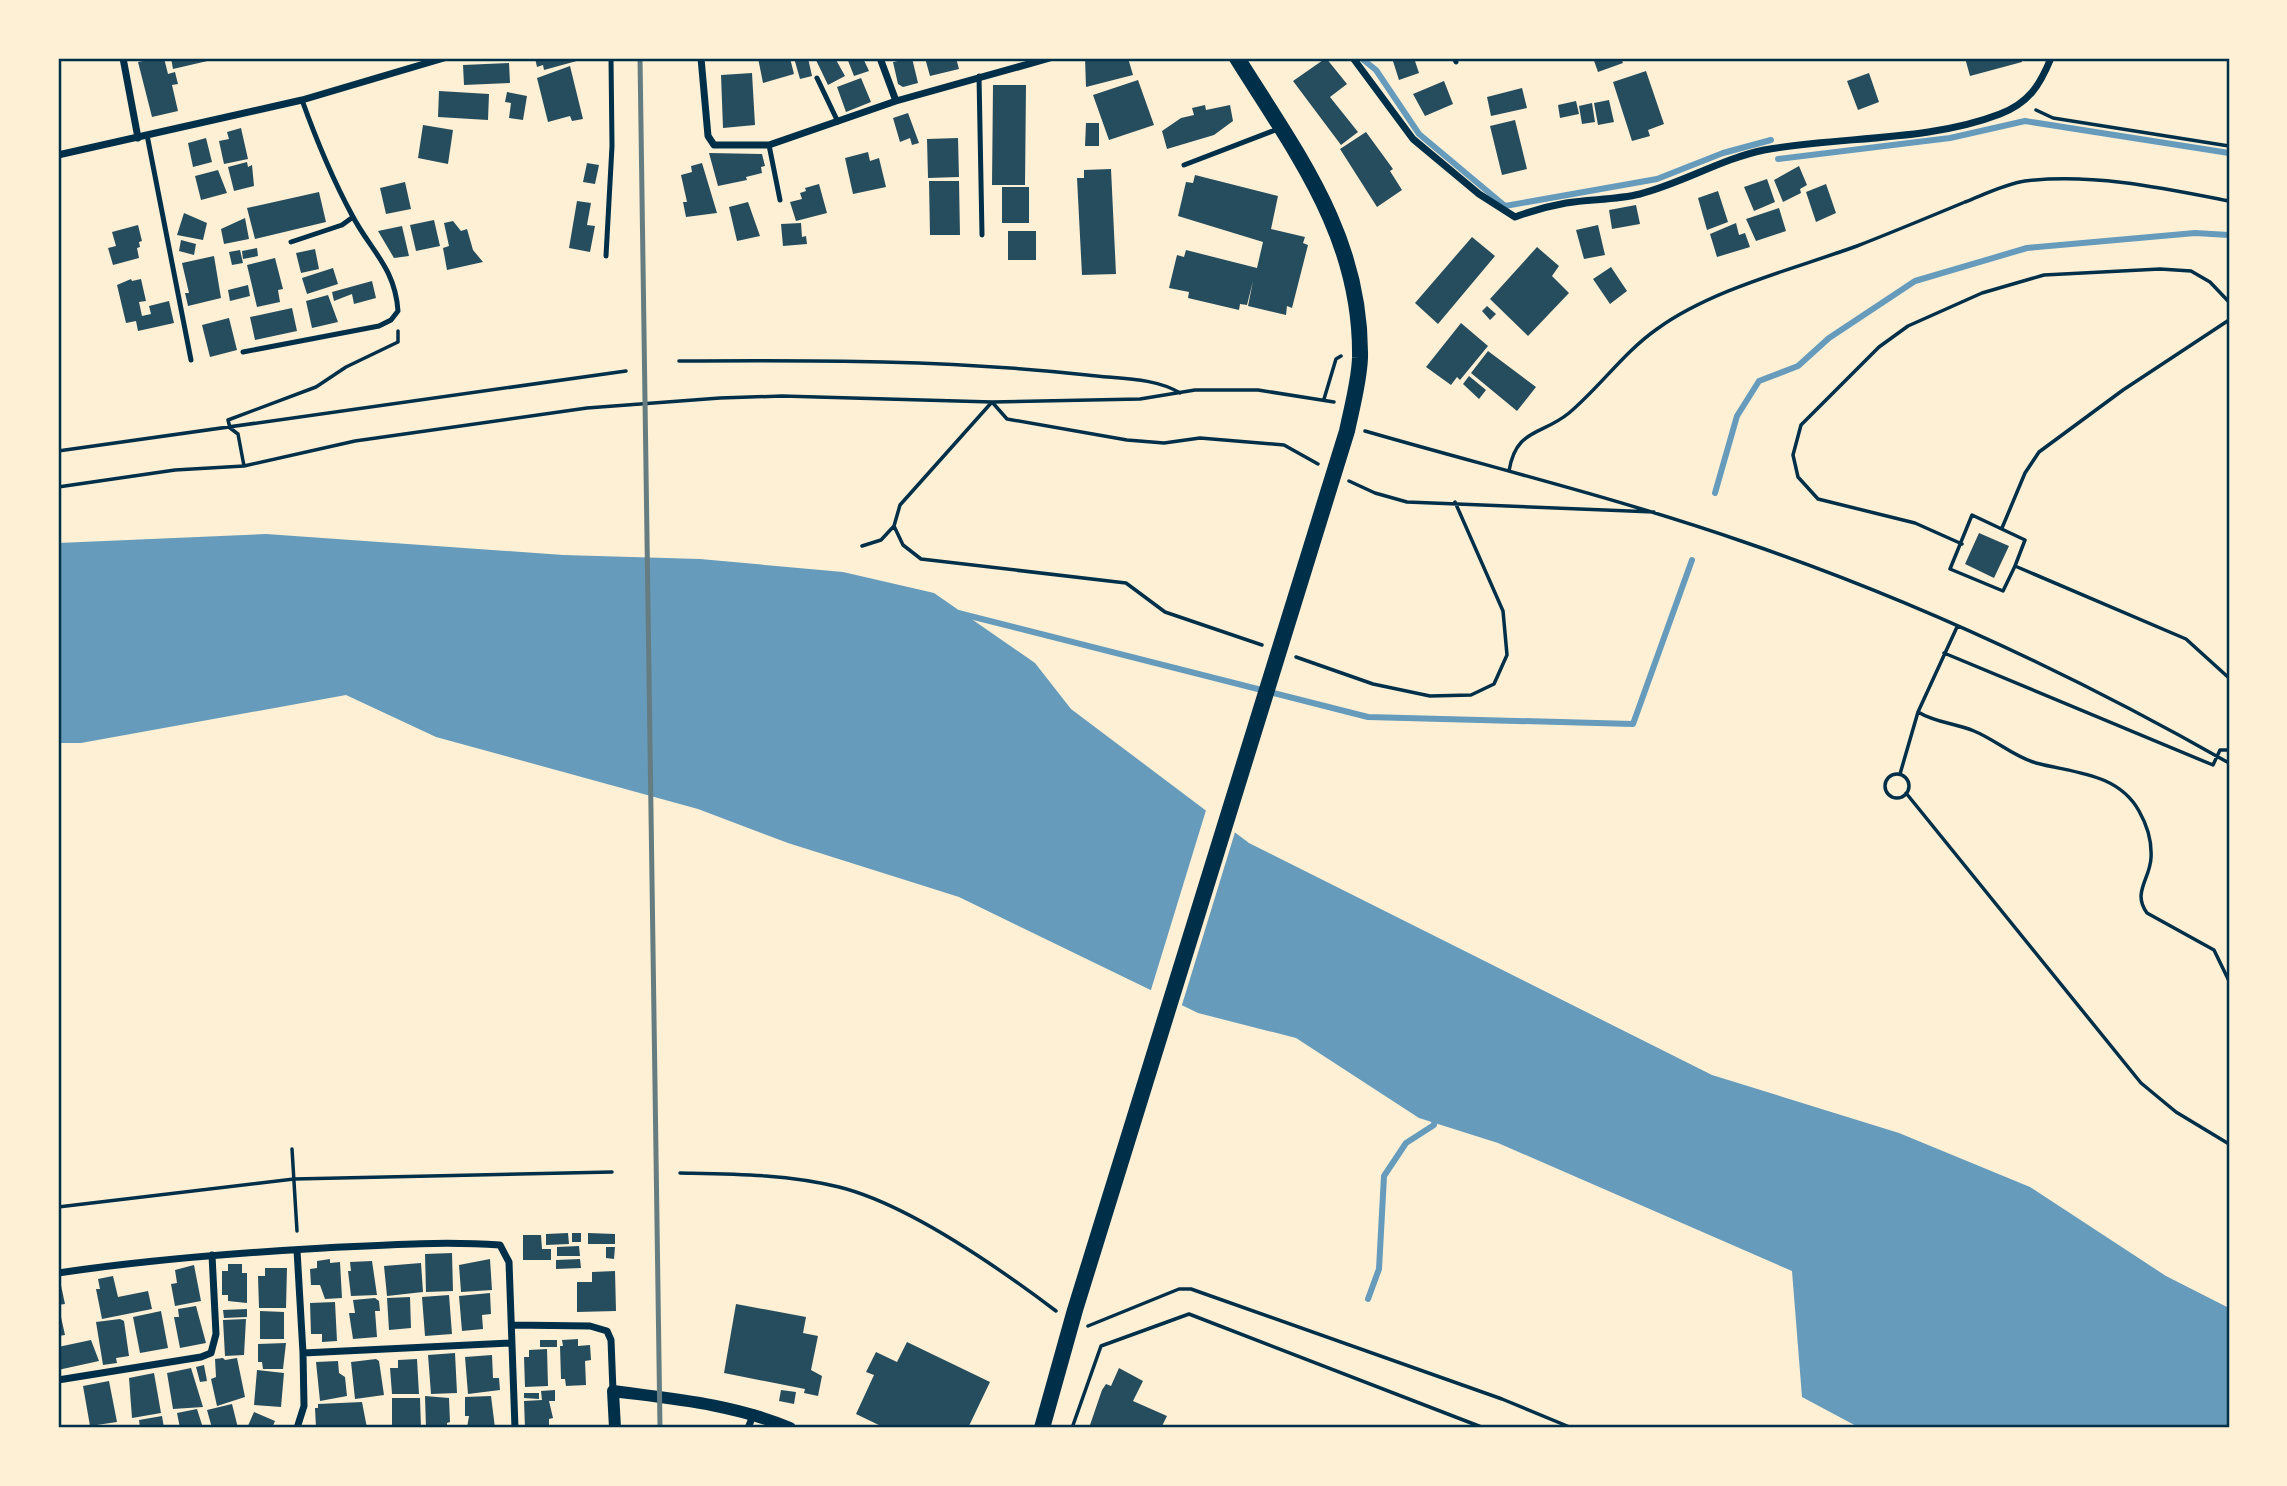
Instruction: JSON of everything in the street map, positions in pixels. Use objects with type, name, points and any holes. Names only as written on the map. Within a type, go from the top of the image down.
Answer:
[{"type":"main road","points":[[1042,1428],[1075,1310],[1354,430],[1360,360],[1359,327],[1349,260],[1320,194],[1237,58]]},
{"type":"street","points":[[123,58],[138,138]]},
{"type":"street","points":[[58,155],[302,100],[444,58]]},
{"type":"street","points":[[701,58],[708,136],[714,145],[769,145],[897,101],[1050,58]]},
{"type":"street","points":[[880,58],[897,101]]},
{"type":"street","points":[[1353,58],[1413,139],[1479,194],[1515,217],[1564,203],[1638,195],[1690,178],[1728,160],[1765,150],[1950,127],[2000,115],[2026,100],[2040,85],[2051,58]]},
{"type":"street","points":[[58,1273],[161,1258],[376,1245],[500,1245],[509,1262],[514,1428]]},
{"type":"street","points":[[297,1428],[304,1406],[298,1250]]},
{"type":"street","points":[[58,1380],[190,1359],[211,1353],[216,1334],[212,1255]]},
{"type":"street","points":[[512,1325],[590,1326],[607,1331],[611,1340],[615,1428]]},
{"type":"street","points":[[303,1353],[511,1343]]},
{"type":"street","points":[[613,1391],[718,1405],[754,1413],[790,1428]]},
{"type":"street","points":[[748,1428],[754,1413]]},
{"type":"lane","points":[[606,256],[612,146],[611,58]]},
{"type":"lane","points":[[979,76],[982,235]]},
{"type":"lane","points":[[817,78],[838,122]]},
{"type":"lane","points":[[243,352],[379,326],[391,320],[398,311],[394,284],[381,256],[353,217],[318,144],[302,100]]},
{"type":"lane","points":[[1184,165],[1281,128]]},
{"type":"lane","points":[[147,135],[191,360]]},
{"type":"lane","points":[[769,145],[780,200]]},
{"type":"lane","points":[[291,242],[334,228],[353,217]]},
{"type":"path","points":[[2026,100],[2036,110],[2053,118],[2229,146]]},
{"type":"path","points":[[1509,471],[1515,447],[1524,438],[1568,414],[1657,329],[1682,314],[1766,277],[1856,246],[1983,195],[2022,181],[2092,180],[2169,189],[2229,201]]},
{"type":"path","points":[[1962,544],[1915,523],[1818,499],[1798,477],[1793,455],[1801,425],[1879,347],[1908,326],[1982,293],[2044,275],[2160,269],[2191,271],[2210,282],[2229,302]]},
{"type":"path","points":[[244,466],[238,434],[230,428],[228,420],[316,387],[346,367],[398,342],[398,311]]},
{"type":"path","points":[[2001,528],[2012,498],[2039,452],[2123,390],[2229,320]]},
{"type":"path","points":[[1324,399],[1336,359],[1342,355]]},
{"type":"path","points":[[679,361],[816,360],[996,367],[1155,383],[1180,393]]},
{"type":"path","points":[[58,451],[626,371]]},
{"type":"path","points":[[58,487],[175,470],[244,466],[355,441],[611,406],[782,396],[992,402],[1140,399],[1195,390],[1258,390],[1336,403]]},
{"type":"path","points":[[992,402],[1007,419],[1127,440],[1164,443],[1214,439],[1284,445],[1320,465]]},
{"type":"path","points":[[862,546],[881,540],[894,526],[900,505],[992,402]]},
{"type":"path","points":[[1354,430],[1654,512],[1852,581],[1957,626],[2100,694],[2229,763]]},
{"type":"path","points":[[1343,478],[1375,493],[1407,502],[1654,512]]},
{"type":"path","points":[[1295,657],[1373,684],[1430,696],[1471,695],[1494,684],[1507,655],[1503,611],[1455,502]]},
{"type":"path","points":[[1972,515],[2001,528],[2025,540],[2003,591],[1950,569],[1972,515]]},
{"type":"path","points":[[894,526],[903,545],[921,559],[1126,583],[1165,612],[1269,648]]},
{"type":"path","points":[[2015,566],[2186,639],[2229,678]]},
{"type":"path","points":[[1899,774],[1919,712],[1957,626]]},
{"type":"path","points":[[1944,653],[2213,765],[2220,750],[2229,750]]},
{"type":"path","points":[[1919,712],[1930,719],[1973,730],[2036,763],[2108,781],[2128,794],[2151,840],[2151,860],[2139,898],[2142,906],[2147,913],[2214,950],[2229,981]]},
{"type":"path","points":[[1899,774],[1886,779],[1886,790],[1895,798],[1906,793]]},
{"type":"path","points":[[1899,774],[1908,781],[1906,793],[2141,1083],[2176,1112],[2229,1144]]},
{"type":"path","points":[[292,1149],[297,1231]]},
{"type":"path","points":[[58,1207],[293,1179],[360,1175],[612,1172]]},
{"type":"path","points":[[680,1173],[780,1177],[838,1187],[873,1198],[981,1258],[1058,1313]]},
{"type":"path","points":[[1087,1326],[1179,1289],[1192,1289],[1502,1399],[1572,1428]]},
{"type":"path","points":[[1072,1428],[1101,1346],[1189,1314],[1484,1428]]},
{"type":"water","points":[[266,534],[563,555],[700,559],[843,572],[934,593],[1035,663],[1071,709],[1249,843],[1712,1075],[1899,1133],[2030,1187],[2166,1276],[2229,1308],[2229,1428],[1860,1428],[1802,1397],[1792,1271],[1498,1143],[1419,1118],[1296,1038],[1198,1013],[959,897],[788,843],[698,809],[436,737],[346,695],[81,743],[58,743],[58,543]]},
{"type":"pier","points":[[1207,807],[1236,829],[1181,1008],[1150,993]]},
{"type":"building","points":[[164,58],[168,74],[175,72],[178,84],[172,85],[178,111],[152,117],[138,62]]},
{"type":"building","points":[[171,58],[216,58],[216,59],[173,69]]},
{"type":"building","points":[[535,58],[584,59],[544,70],[543,65],[537,67]]},
{"type":"building","points":[[758,58],[790,58],[794,74],[763,83]]},
{"type":"building","points":[[794,58],[808,58],[812,76],[800,79]]},
{"type":"building","points":[[815,58],[835,58],[845,76],[828,85]]},
{"type":"building","points":[[847,58],[863,58],[869,71],[854,76]]},
{"type":"building","points":[[912,58],[918,83],[903,87],[898,84],[893,62]]},
{"type":"building","points":[[925,58],[956,58],[959,69],[930,76]]},
{"type":"building","points":[[1085,58],[1128,58],[1133,75],[1086,87]]},
{"type":"building","points":[[1326,58],[1347,84],[1330,97],[1358,132],[1341,145],[1293,81]]},
{"type":"building","points":[[1392,58],[1414,58],[1419,73],[1399,80]]},
{"type":"building","points":[[1593,58],[1621,58],[1623,63],[1598,72]]},
{"type":"building","points":[[1965,58],[2021,58],[2022,62],[1970,76]]},
{"type":"building","points":[[509,63],[510,83],[464,85],[463,65]]},
{"type":"building","points":[[570,66],[583,119],[572,121],[570,116],[548,122],[537,78]]},
{"type":"building","points":[[1646,71],[1664,124],[1648,130],[1650,136],[1632,141],[1613,82]]},
{"type":"building","points":[[752,73],[755,125],[723,128],[721,75]]},
{"type":"building","points":[[1869,73],[1879,102],[1858,110],[1847,81]]},
{"type":"building","points":[[861,78],[871,102],[846,112],[837,87]]},
{"type":"building","points":[[1138,80],[1154,125],[1109,140],[1093,95]]},
{"type":"building","points":[[1444,81],[1453,104],[1425,116],[1413,94]]},
{"type":"building","points":[[993,85],[1026,85],[1025,185],[992,185]]},
{"type":"building","points":[[1522,88],[1527,108],[1491,116],[1487,97]]},
{"type":"building","points":[[439,91],[489,94],[488,120],[438,117]]},
{"type":"building","points":[[507,92],[527,96],[523,120],[509,118],[511,103],[505,102]]},
{"type":"building","points":[[1609,100],[1614,122],[1598,125],[1594,103]]},
{"type":"building","points":[[1576,101],[1579,114],[1560,118],[1558,105]]},
{"type":"building","points":[[1592,103],[1595,122],[1582,124],[1579,106]]},
{"type":"building","points":[[1205,105],[1206,110],[1230,105],[1233,121],[1214,135],[1167,149],[1162,131],[1181,118],[1194,115],[1192,108]]},
{"type":"building","points":[[908,113],[919,143],[912,145],[910,138],[900,142],[893,118]]},
{"type":"building","points":[[1515,120],[1527,169],[1502,175],[1490,126]]},
{"type":"building","points":[[1086,123],[1099,123],[1099,146],[1085,146]]},
{"type":"building","points":[[423,125],[453,130],[448,164],[418,158]]},
{"type":"building","points":[[241,128],[248,159],[224,164],[219,141],[229,139],[227,132]]},
{"type":"building","points":[[1366,132],[1393,169],[1390,171],[1402,190],[1377,207],[1340,149]]},
{"type":"building","points":[[206,138],[212,162],[193,167],[188,143]]},
{"type":"building","points":[[958,138],[959,177],[928,178],[927,139]]},
{"type":"building","points":[[868,152],[870,161],[879,158],[886,187],[853,194],[845,158]]},
{"type":"building","points":[[709,153],[762,154],[765,166],[761,167],[762,173],[746,177],[747,180],[718,186]]},
{"type":"building","points":[[247,162],[248,167],[252,165],[254,186],[234,191],[228,167]]},
{"type":"building","points":[[587,163],[599,165],[595,184],[583,182]]},
{"type":"building","points":[[702,163],[717,213],[686,217],[683,202],[687,202],[681,175],[692,172],[691,166]]},
{"type":"building","points":[[1799,166],[1807,185],[1800,189],[1801,193],[1783,202],[1774,180]]},
{"type":"building","points":[[1111,169],[1116,274],[1082,275],[1077,178],[1084,178],[1084,170]]},
{"type":"building","points":[[218,170],[227,193],[201,200],[195,176]]},
{"type":"building","points":[[1195,175],[1278,196],[1271,229],[1305,237],[1303,243],[1308,245],[1292,308],[1287,306],[1286,315],[1248,306],[1253,281],[1247,305],[1240,304],[1239,310],[1188,298],[1189,292],[1169,288],[1177,255],[1184,257],[1186,250],[1257,268],[1263,242],[1178,216],[1186,182],[1193,183]]},
{"type":"building","points":[[1767,179],[1775,202],[1754,211],[1744,187]]},
{"type":"building","points":[[929,181],[959,181],[960,235],[930,235]]},
{"type":"building","points":[[405,182],[411,209],[386,214],[380,188]]},
{"type":"building","points":[[819,184],[827,213],[796,221],[790,202],[802,199],[800,193],[806,191],[805,188]]},
{"type":"building","points":[[1826,184],[1836,213],[1816,222],[1806,192]]},
{"type":"building","points":[[1002,187],[1029,187],[1029,223],[1002,223]]},
{"type":"building","points":[[1718,191],[1728,222],[1707,230],[1698,198]]},
{"type":"building","points":[[319,192],[326,222],[255,239],[247,208]]},
{"type":"building","points":[[577,201],[591,203],[587,225],[595,226],[590,252],[569,248]]},
{"type":"building","points":[[748,202],[760,236],[737,241],[729,207]]},
{"type":"building","points":[[1636,205],[1640,224],[1612,229],[1609,210]]},
{"type":"building","points":[[1779,208],[1786,231],[1756,241],[1746,219]]},
{"type":"building","points":[[184,213],[207,223],[203,240],[177,235]]},
{"type":"building","points":[[245,218],[249,239],[224,244],[221,229]]},
{"type":"building","points":[[434,220],[440,246],[416,251],[410,225]]},
{"type":"building","points":[[453,221],[461,231],[467,229],[473,250],[483,262],[447,270],[443,248],[449,246],[444,223]]},
{"type":"building","points":[[801,223],[802,237],[806,236],[807,244],[783,246],[781,224]]},
{"type":"building","points":[[1736,223],[1739,235],[1745,233],[1750,247],[1717,257],[1710,234]]},
{"type":"building","points":[[138,225],[142,241],[137,248],[139,258],[113,265],[108,248],[116,246],[112,232]]},
{"type":"building","points":[[1598,225],[1605,255],[1584,259],[1576,230]]},
{"type":"building","points":[[402,226],[409,256],[394,258],[378,231]]},
{"type":"building","points":[[1008,231],[1036,231],[1036,260],[1008,260]]},
{"type":"building","points":[[1472,237],[1495,256],[1438,324],[1415,303]]},
{"type":"building","points":[[181,240],[196,244],[194,255],[179,251]]},
{"type":"building","points":[[1537,247],[1559,266],[1552,276],[1569,293],[1528,336],[1490,299]]},
{"type":"building","points":[[257,248],[258,256],[243,259],[242,251]]},
{"type":"building","points":[[315,249],[319,269],[301,273],[296,253]]},
{"type":"building","points":[[240,250],[243,263],[232,265],[229,252]]},
{"type":"building","points":[[214,256],[221,298],[188,306],[185,293],[189,293],[182,263]]},
{"type":"building","points":[[275,258],[283,289],[278,290],[280,302],[257,307],[247,265]]},
{"type":"building","points":[[1611,267],[1627,291],[1610,304],[1593,279]]},
{"type":"building","points":[[333,268],[338,284],[307,294],[302,278]]},
{"type":"building","points":[[131,279],[141,279],[146,301],[139,302],[142,316],[151,314],[149,306],[169,301],[174,323],[138,331],[136,321],[126,323],[117,285]]},
{"type":"building","points":[[372,281],[376,298],[354,304],[352,294],[334,301],[332,292]]},
{"type":"building","points":[[248,285],[250,296],[230,301],[228,290]]},
{"type":"building","points":[[328,295],[338,322],[312,328],[306,301]]},
{"type":"building","points":[[1487,306],[1496,314],[1490,320],[1482,311]]},
{"type":"building","points":[[292,308],[297,331],[255,340],[250,317]]},
{"type":"building","points":[[229,318],[237,350],[210,357],[202,325]]},
{"type":"building","points":[[1461,323],[1488,346],[1460,380],[1457,377],[1451,385],[1426,367]]},
{"type":"building","points":[[1488,351],[1536,387],[1517,411],[1471,373]]},
{"type":"building","points":[[1469,376],[1486,390],[1479,399],[1463,384]]},
{"type":"building","points":[[1979,533],[2009,546],[1994,578],[1965,564]]},
{"type":"building","points":[[568,1233],[569,1244],[546,1245],[546,1234]]},
{"type":"building","points":[[572,1233],[581,1233],[581,1242],[572,1242]]},
{"type":"building","points":[[588,1233],[615,1234],[615,1244],[588,1244]]},
{"type":"building","points":[[523,1235],[541,1235],[542,1249],[551,1249],[551,1260],[523,1260]]},
{"type":"building","points":[[579,1246],[580,1256],[557,1256],[557,1247]]},
{"type":"building","points":[[606,1247],[615,1247],[614,1259],[606,1258]]},
{"type":"building","points":[[452,1253],[453,1291],[426,1292],[425,1254]]},
{"type":"building","points":[[330,1259],[330,1263],[340,1262],[342,1298],[325,1299],[320,1285],[311,1285],[310,1269],[317,1268],[317,1261]]},
{"type":"building","points":[[490,1259],[492,1290],[461,1292],[459,1265]]},
{"type":"building","points":[[580,1259],[581,1268],[556,1269],[556,1260]]},
{"type":"building","points":[[372,1261],[377,1295],[351,1296],[348,1271],[351,1271],[350,1262]]},
{"type":"building","points":[[421,1263],[423,1292],[387,1296],[384,1266]]},
{"type":"building","points":[[228,1264],[242,1264],[242,1273],[247,1273],[247,1303],[228,1301],[228,1295],[222,1295],[222,1271],[228,1271]]},
{"type":"building","points":[[194,1265],[201,1301],[175,1306],[171,1284],[177,1283],[175,1270]]},
{"type":"building","points":[[265,1268],[287,1268],[286,1308],[259,1308],[258,1276],[265,1276]]},
{"type":"building","points":[[615,1271],[616,1311],[577,1312],[577,1282],[592,1282],[592,1272]]},
{"type":"building","points":[[113,1276],[118,1297],[148,1291],[152,1309],[102,1319],[96,1289],[100,1289],[98,1279]]},
{"type":"building","points":[[58,1277],[65,1304],[58,1305]]},
{"type":"building","points":[[490,1293],[491,1314],[482,1315],[483,1329],[462,1331],[459,1296]]},
{"type":"building","points":[[449,1295],[452,1334],[425,1336],[422,1297]]},
{"type":"building","points":[[410,1297],[411,1328],[389,1330],[387,1298]]},
{"type":"building","points":[[375,1298],[379,1301],[380,1311],[375,1311],[377,1337],[353,1339],[349,1313],[355,1313],[353,1300]]},
{"type":"building","points":[[335,1302],[337,1341],[322,1342],[322,1334],[311,1334],[310,1303]]},
{"type":"building","points":[[736,1304],[806,1317],[803,1333],[818,1336],[811,1370],[822,1376],[818,1396],[804,1393],[805,1389],[724,1373]]},
{"type":"building","points":[[196,1306],[206,1343],[180,1348],[174,1317],[179,1317],[178,1309]]},
{"type":"building","points":[[58,1309],[65,1335],[58,1336]]},
{"type":"building","points":[[247,1309],[247,1317],[224,1318],[223,1310]]},
{"type":"building","points":[[161,1311],[168,1348],[140,1353],[133,1317]]},
{"type":"building","points":[[260,1311],[284,1312],[284,1339],[260,1339]]},
{"type":"building","points":[[120,1319],[124,1321],[129,1356],[116,1358],[117,1363],[103,1365],[96,1322]]},
{"type":"building","points":[[246,1319],[244,1355],[225,1356],[223,1320]]},
{"type":"building","points":[[578,1339],[578,1346],[590,1345],[591,1360],[585,1361],[586,1385],[566,1386],[565,1379],[561,1379],[560,1346],[563,1346],[562,1340]]},
{"type":"building","points":[[91,1340],[99,1361],[58,1370],[58,1347]]},
{"type":"building","points":[[540,1340],[557,1340],[557,1347],[540,1347]]},
{"type":"building","points":[[907,1342],[990,1382],[968,1428],[885,1428],[856,1414],[874,1375],[866,1372],[876,1352],[897,1362]]},
{"type":"building","points":[[286,1343],[283,1369],[263,1369],[262,1362],[258,1362],[258,1344]]},
{"type":"building","points":[[547,1349],[548,1386],[525,1387],[524,1357],[529,1357],[529,1350]]},
{"type":"building","points":[[455,1353],[457,1393],[431,1394],[428,1355]]},
{"type":"building","points":[[492,1355],[493,1378],[499,1378],[500,1390],[468,1394],[465,1357]]},
{"type":"building","points":[[237,1358],[245,1397],[217,1406],[211,1379],[216,1377],[215,1359]]},
{"type":"building","points":[[376,1359],[379,1361],[384,1395],[355,1399],[351,1362]]},
{"type":"building","points":[[417,1359],[419,1394],[392,1394],[390,1368],[398,1368],[398,1360]]},
{"type":"building","points":[[338,1361],[339,1373],[345,1377],[347,1396],[320,1401],[316,1362]]},
{"type":"building","points":[[204,1365],[207,1381],[200,1382],[196,1367]]},
{"type":"building","points":[[191,1368],[203,1407],[173,1409],[167,1373]]},
{"type":"building","points":[[1119,1368],[1143,1381],[1133,1401],[1167,1416],[1161,1428],[1089,1428],[1102,1390],[1106,1384],[1111,1386]]},
{"type":"building","points":[[257,1370],[284,1373],[281,1407],[254,1405]]},
{"type":"building","points":[[154,1373],[161,1413],[132,1418],[129,1378]]},
{"type":"building","points":[[109,1381],[117,1422],[90,1426],[83,1386]]},
{"type":"building","points":[[555,1390],[555,1401],[549,1401],[553,1418],[549,1419],[549,1428],[525,1428],[524,1401],[542,1400],[541,1391]]},
{"type":"building","points":[[781,1390],[796,1392],[794,1404],[779,1401]]},
{"type":"building","points":[[524,1393],[539,1393],[539,1399],[524,1398]]},
{"type":"building","points":[[425,1396],[449,1398],[450,1422],[447,1423],[447,1428],[426,1428]]},
{"type":"building","points":[[491,1396],[495,1428],[467,1428],[469,1416],[465,1416],[465,1397]]},
{"type":"building","points":[[392,1398],[420,1398],[421,1428],[392,1428]]},
{"type":"building","points":[[362,1402],[367,1428],[316,1428],[315,1408],[318,1408],[318,1404]]},
{"type":"building","points":[[232,1404],[238,1428],[212,1428],[207,1410]]},
{"type":"building","points":[[197,1409],[203,1428],[180,1428],[177,1413]]},
{"type":"building","points":[[254,1412],[275,1421],[272,1428],[247,1428]]},
{"type":"building","points":[[162,1416],[164,1428],[140,1428],[139,1420]]},
{"type":"waterway","points":[[1361,58],[1376,70],[1419,134],[1505,206],[1657,179],[1723,153],[1771,140]]},
{"type":"waterway","points":[[1778,159],[1950,138],[2025,121],[2229,153]]},
{"type":"waterway","points":[[1715,493],[1737,416],[1759,381],[1798,366],[1829,338],[1915,281],[2027,248],[2195,233],[2229,235]]},
{"type":"waterway","points":[[958,613],[1368,717],[1633,724],[1692,560]]},
{"type":"waterway","points":[[1368,1299],[1379,1269],[1384,1176],[1406,1143],[1434,1125],[1435,1115]]},
{"type":"railway","points":[[640,58],[660,1428]]}]
